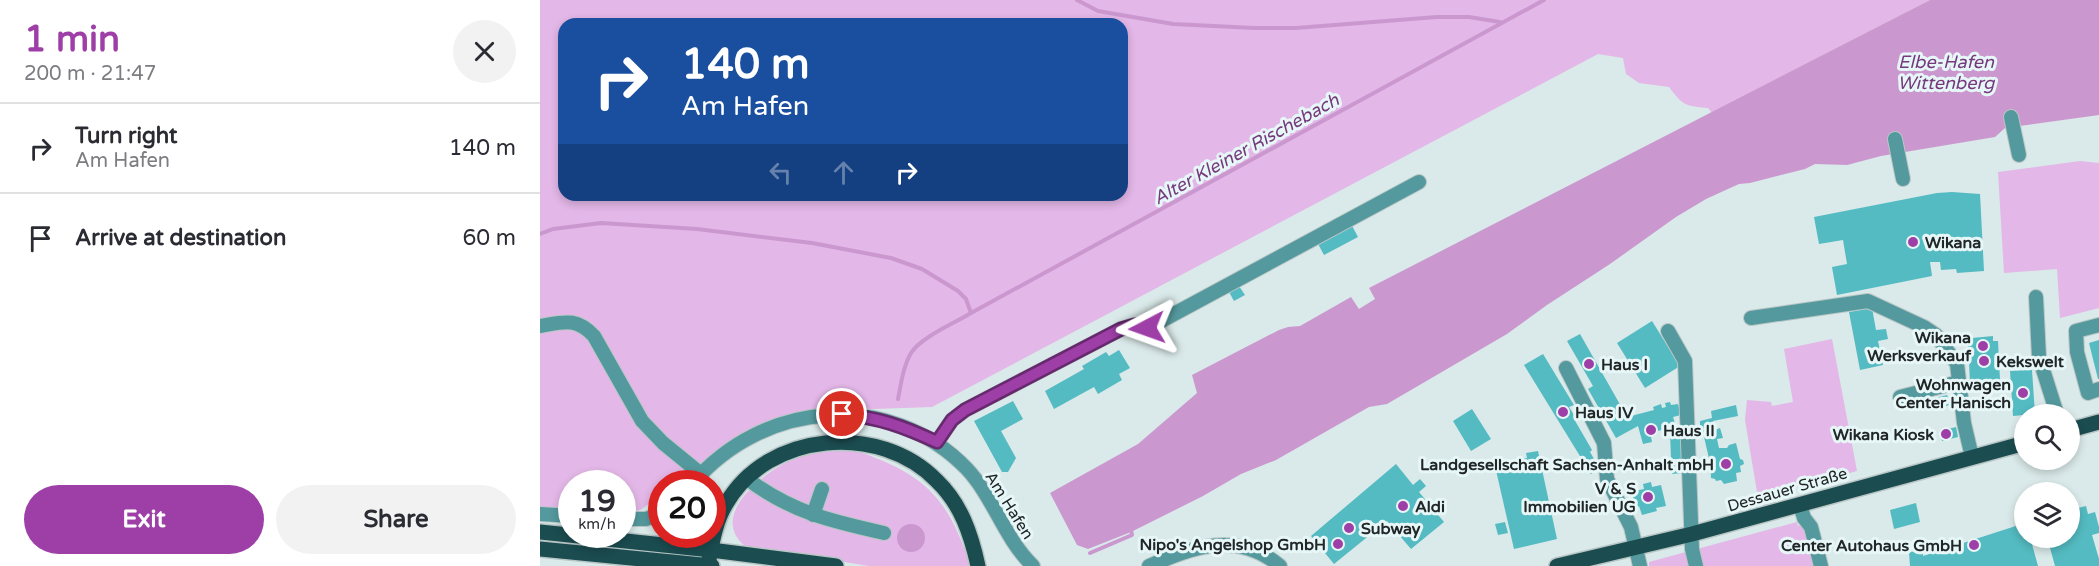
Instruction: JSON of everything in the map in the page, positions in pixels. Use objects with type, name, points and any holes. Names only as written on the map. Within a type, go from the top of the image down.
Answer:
[{"type":"main road","points":[[2080,427],[2099,422]]},
{"type":"main road","points":[[710,560],[724,507],[746,478],[775,458],[813,444],[841,441],[882,449],[918,464],[938,481],[960,511],[974,547],[978,566]]},
{"type":"main road","name":"Dessauer Straße","points":[[1557,566],[1692,534],[2014,446]]},
{"type":"main road","points":[[540,532],[710,560]]},
{"type":"main road","points":[[540,549],[836,566]]},
{"type":"lane","points":[[2011,117],[2019,155]]},
{"type":"lane","points":[[1895,139],[1903,179]]},
{"type":"lane","points":[[937,442],[952,420],[965,410],[1121,329],[1135,325],[1147,328],[1161,321],[1419,182]]},
{"type":"lane","points":[[2036,297],[2039,357],[2054,404]]},
{"type":"lane","points":[[1751,318],[1859,301],[1876,303],[1924,327],[1936,335],[1956,364],[1964,423],[1972,457]]},
{"type":"lane","points":[[540,326],[572,322],[584,326],[594,336],[642,421],[688,470]]},
{"type":"lane","points":[[2099,325],[2076,331],[2077,352],[2088,393],[2099,389]]},
{"type":"lane","points":[[1668,331],[1685,361],[1692,549],[1696,566]]},
{"type":"lane","points":[[1566,368],[1604,443],[1607,479],[1631,527],[1640,566]]},
{"type":"lane","points":[[1900,397],[1959,382]]},
{"type":"lane","name":"Am Hafen","points":[[706,470],[726,451],[756,433],[779,424],[810,417],[842,414],[872,417],[903,426],[937,442],[977,480],[1016,547],[1033,566]]},
{"type":"lane","points":[[746,478],[791,507],[829,521],[884,533]]},
{"type":"lane","points":[[813,515],[822,489]]},
{"type":"lane","points":[[1800,505],[1804,518],[1811,527],[1821,566]]},
{"type":"lane","points":[[540,514],[558,515]]},
{"type":"lane","points":[[1154,565],[1195,548],[1214,545],[1255,549],[1280,566]]},
{"type":"shaded area","points":[[540,0],[1930,0],[1712,113],[1708,108],[1686,104],[1669,87],[1639,83],[1626,74],[1623,58],[1598,54],[932,407],[852,408],[762,424],[734,438],[697,470],[648,470],[648,505],[636,510],[636,470],[558,470],[558,509],[540,508]]},
{"type":"shaded area","points":[[2080,161],[2099,163],[2099,308],[2060,318],[2057,269],[2004,273],[1998,172]]},
{"type":"shaded area","points":[[1832,339],[1857,471],[1758,498],[1745,420],[1747,400],[1771,402],[1772,406],[1793,402],[1784,349]]},
{"type":"shaded area","points":[[854,450],[893,465],[923,484],[946,510],[964,548],[969,550],[973,566],[869,566],[745,546],[735,534],[733,521],[736,508],[756,483],[769,473],[794,459],[809,454]]},
{"type":"shaded area","points":[[1797,522],[1798,526],[1804,524],[1815,566],[1649,566],[1649,562]]},
{"type":"water","name":"Elbe-Hafen Wittenberg","points":[[1930,0],[2099,0],[2099,115],[2005,128],[1995,137],[1881,156],[1847,165],[1815,164],[1805,169],[1739,184],[1706,199],[1676,217],[1507,334],[1387,404],[1369,407],[1276,460],[1241,474],[1131,532],[1088,549],[1077,545],[1050,493],[1138,444],[1197,393],[1192,375],[1279,330],[1300,326],[1351,297],[1359,309],[1375,299],[1369,288]]},
{"type":"water","points":[[911,524],[921,528],[925,538],[921,548],[911,552],[901,548],[897,538],[901,528]]},
{"type":"building","name":"Wikana","points":[[1952,192],[1980,194],[1984,271],[1957,273],[1956,269],[1941,270],[1940,262],[1930,262],[1932,276],[1837,295],[1832,267],[1847,264],[1843,240],[1819,244],[1814,217]]},
{"type":"building","points":[[1351,224],[1358,237],[1324,255],[1317,242]]},
{"type":"building","points":[[1239,286],[1245,295],[1234,301],[1229,292]]},
{"type":"building","points":[[1872,308],[1876,330],[1886,329],[1888,339],[1878,341],[1883,365],[1860,370],[1849,312]]},
{"type":"building","points":[[1652,321],[1680,366],[1645,388],[1617,343]]},
{"type":"building","name":"Haus I","points":[[1580,334],[1622,408],[1625,406],[1631,416],[1654,410],[1653,407],[1661,404],[1662,408],[1666,407],[1665,403],[1678,404],[1681,415],[1673,417],[1675,423],[1672,423],[1673,427],[1654,432],[1651,437],[1652,442],[1643,444],[1638,426],[1616,438],[1588,389],[1593,386],[1567,341]]},
{"type":"building","name":"Kekswelt","points":[[1993,336],[1993,341],[1998,341],[2000,380],[1970,382],[1968,343],[1972,343],[1972,338]]},
{"type":"building","points":[[2099,340],[2099,379],[2098,379],[2089,343]]},
{"type":"building","points":[[1119,350],[1130,368],[1119,374],[1122,380],[1098,394],[1094,387],[1054,409],[1045,391],[1084,369],[1082,366],[1106,352],[1109,356]]},
{"type":"building","name":"Haus IV","points":[[1543,354],[1574,405],[1569,407],[1600,469],[1591,474],[1524,365]]},
{"type":"building","name":"Wohnwagen Center Hanisch","points":[[2032,370],[2034,404],[2014,404],[2013,416],[2010,371]]},
{"type":"building","points":[[1947,395],[1950,405],[1934,409],[1931,399]]},
{"type":"building","points":[[1013,401],[1023,419],[1001,431],[1016,458],[1008,472],[1002,472],[974,421]]},
{"type":"building","points":[[1736,405],[1738,416],[1713,421],[1715,430],[1720,428],[1723,438],[1717,439],[1719,448],[1727,448],[1736,443],[1740,459],[1744,464],[1740,466],[1741,472],[1736,473],[1737,481],[1724,484],[1721,480],[1716,481],[1711,478],[1710,463],[1702,428],[1700,429],[1700,421],[1712,418],[1711,411]]},
{"type":"building","points":[[1472,409],[1491,439],[1471,451],[1453,421]]},
{"type":"building","points":[[1956,427],[1958,437],[1942,441],[1940,431]]},
{"type":"building","points":[[1670,431],[1681,431],[1682,459],[1671,459]]},
{"type":"building","points":[[1538,451],[1557,539],[1514,549],[1495,466],[1527,458],[1526,453]]},
{"type":"building","points":[[1681,462],[1682,473],[1672,474],[1670,464]]},
{"type":"building","points":[[1396,464],[1413,485],[1420,479],[1426,486],[1419,492],[1444,522],[1411,549],[1387,521],[1334,564],[1311,536]]},
{"type":"building","name":"V & S Immobilien UG","points":[[1651,482],[1652,487],[1661,485],[1666,506],[1642,515],[1632,494],[1634,491],[1644,489],[1643,484]]},
{"type":"building","points":[[1916,503],[1920,522],[1894,529],[1890,510]]},
{"type":"building","points":[[2086,506],[2088,514],[2095,512],[2099,533],[2092,535],[2099,566],[2055,566],[2050,548],[2080,548],[2080,508]]},
{"type":"building","points":[[1505,522],[1508,533],[1498,535],[1495,524]]},
{"type":"building","points":[[2014,527],[2014,548],[2033,548],[2038,566],[1910,566],[1909,552],[1923,551],[1923,556]]},
{"type":"waterway","points":[[1077,0],[1098,11],[1173,24],[1296,28],[1437,17],[1469,17],[1500,22]]},
{"type":"waterway","name":"Alter Kleiner Rischebach","points":[[898,399],[908,358],[916,347],[930,336],[1544,0]]},
{"type":"waterway","points":[[540,234],[553,229],[601,223],[697,229],[812,243],[891,258],[922,269],[958,291],[966,299],[971,313]]},
{"type":"waterway","points":[[1090,553],[1132,535],[1131,530]]},
{"type":"place","name":"Wikana","points":[[1913,242]]},
{"type":"place","name":"Wikana Werksverkauf","points":[[1983,346]]},
{"type":"place","name":"Kekswelt","points":[[1984,361]]},
{"type":"place","name":"Haus I","points":[[1589,364]]},
{"type":"place","name":"Wohnwagen Center Hanisch","points":[[2023,393]]},
{"type":"place","name":"Haus IV","points":[[1563,412]]},
{"type":"place","name":"Haus II","points":[[1651,430]]},
{"type":"place","name":"Wikana Kiosk","points":[[1946,434]]},
{"type":"place","name":"Landgesellschaft Sachsen-Anhalt mbH","points":[[1726,464]]},
{"type":"place","name":"V & S Immobilien UG","points":[[1648,497]]},
{"type":"place","name":"Aldi","points":[[1403,506]]},
{"type":"place","name":"Subway","points":[[1349,528]]},
{"type":"place","name":"Nipo's Angelshop GmbH","points":[[1338,544]]},
{"type":"place","name":"Center Autohaus GmbH","points":[[1974,545]]},
{"type":"route","points":[[842,414],[872,417],[903,426],[937,442],[952,420],[965,410],[1121,329],[1135,325],[1147,328]]}]
